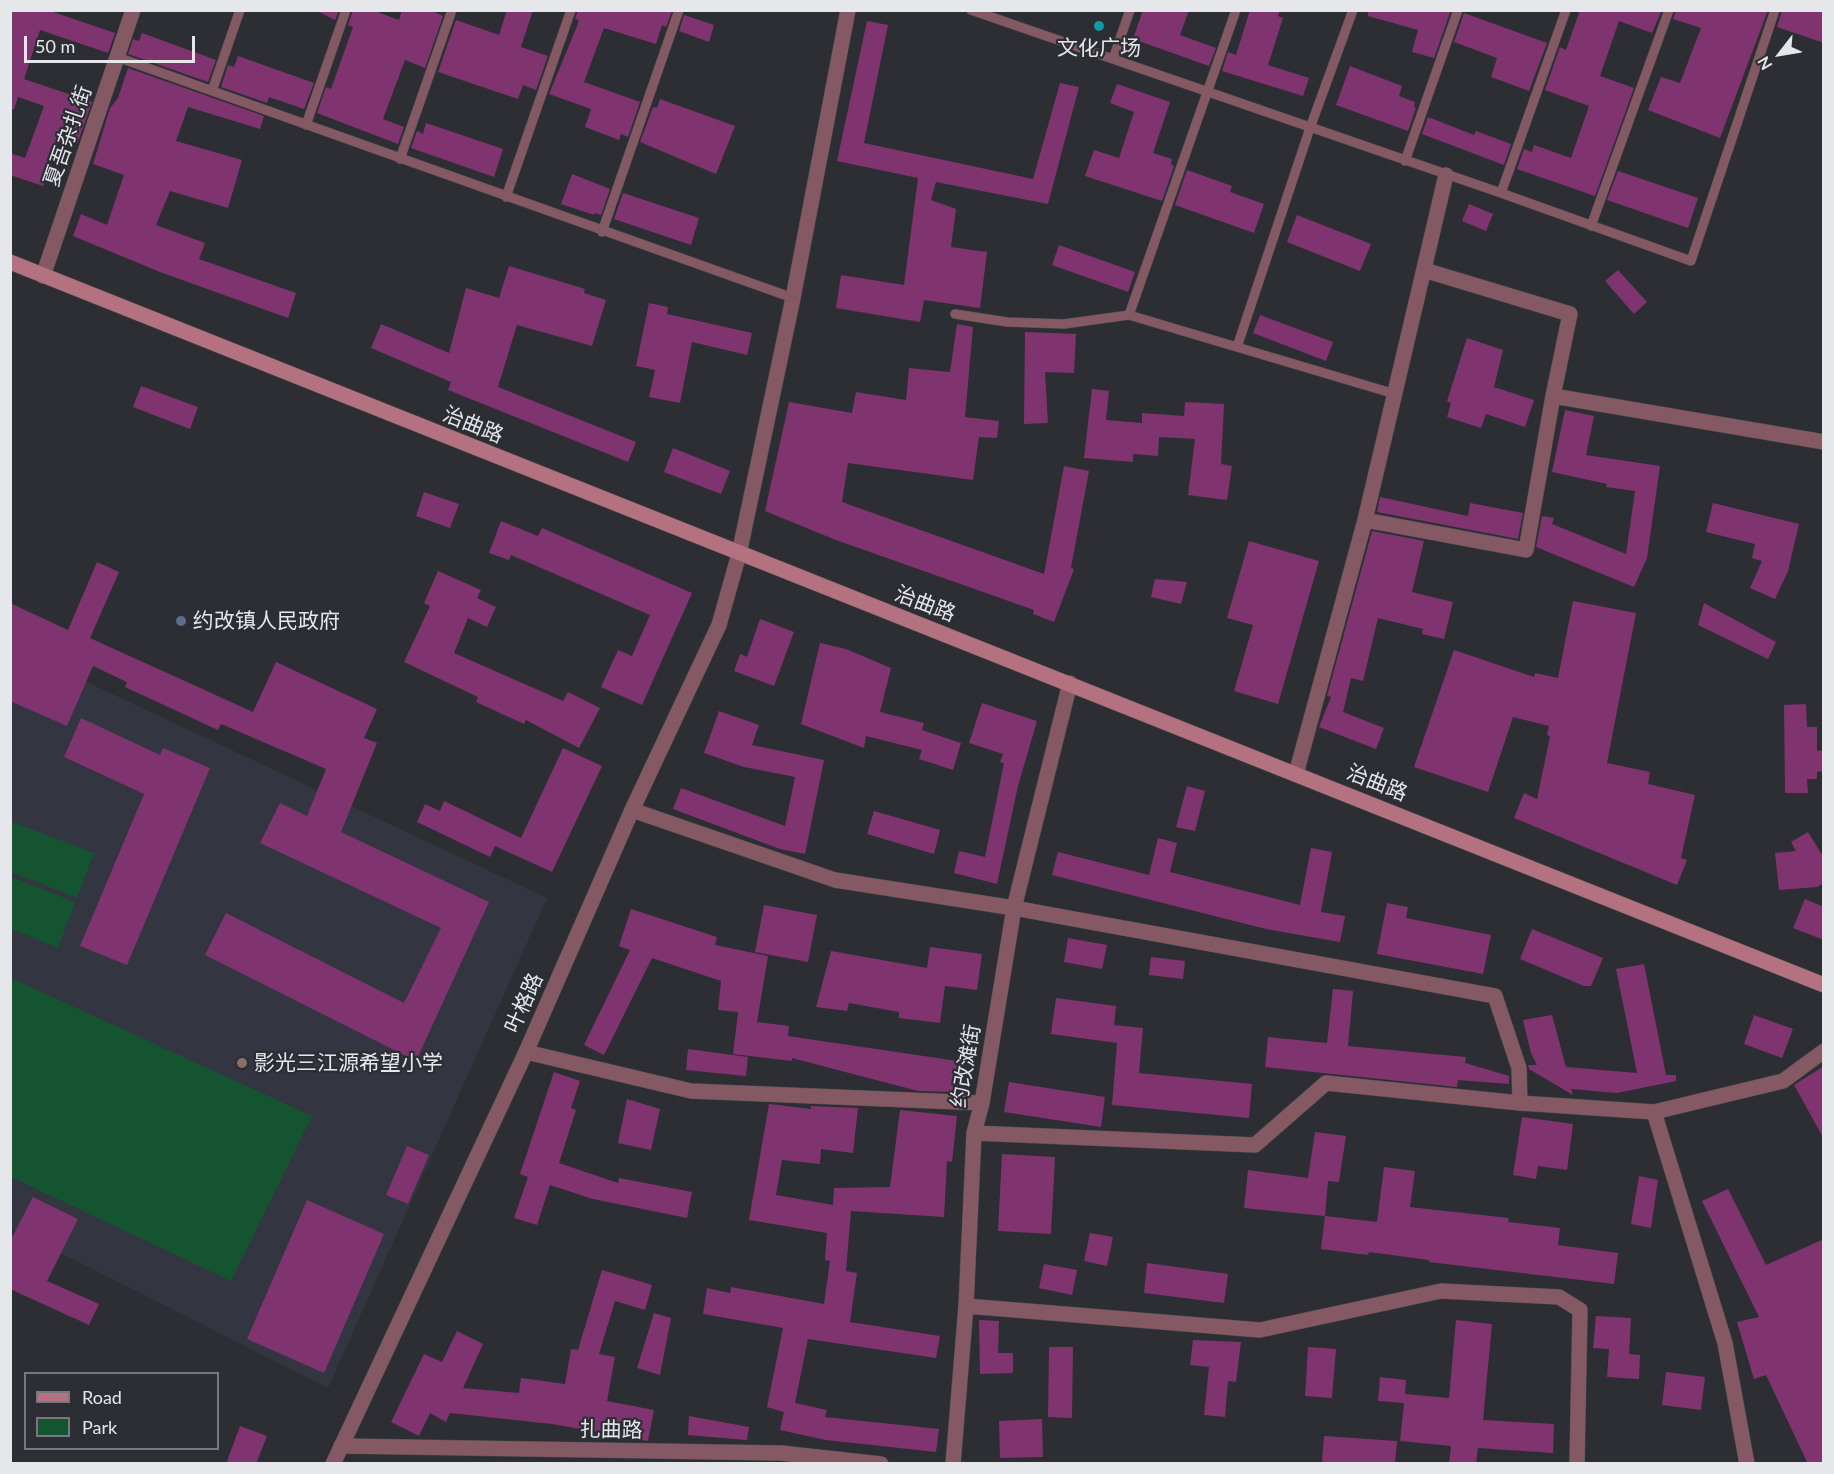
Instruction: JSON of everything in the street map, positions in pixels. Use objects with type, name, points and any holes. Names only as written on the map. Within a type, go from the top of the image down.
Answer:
[{"type":"main road","name":"治曲路","points":[[10,262],[1824,985]]},
{"type":"street","name":"夏吾杂扎街","points":[[44,276],[133,10]]},
{"type":"street","name":"叶格路","points":[[333,1464],[526,1052],[632,810],[719,625],[739,554],[793,298],[848,10]]},
{"type":"street","points":[[1296,774],[1365,520],[1446,175]]},
{"type":"street","points":[[1365,520],[1526,550],[1552,396],[1570,314],[1424,270]]},
{"type":"street","points":[[1552,396],[1824,442]]},
{"type":"street","name":"约改滩街","points":[[953,1464],[966,1306],[974,1133],[982,1103],[1014,908],[1070,683]]},
{"type":"street","points":[[632,810],[835,880],[1014,908],[1495,996],[1519,1068],[1520,1102]]},
{"type":"street","points":[[974,1133],[1256,1145],[1326,1083],[1520,1102],[1654,1112],[1783,1082],[1824,1051]]},
{"type":"street","points":[[526,1052],[691,1091],[982,1103]]},
{"type":"street","points":[[1654,1112],[1725,1343],[1747,1464]]},
{"type":"street","points":[[966,1306],[1260,1330],[1441,1291],[1559,1297],[1580,1310],[1577,1464]]},
{"type":"street","name":"扎曲路","points":[[341,1446],[781,1454],[881,1464]]},
{"type":"lane","points":[[212,91],[240,10]]},
{"type":"lane","points":[[306,125],[346,10]]},
{"type":"lane","points":[[400,159],[452,10]]},
{"type":"lane","points":[[506,197],[571,10]]},
{"type":"lane","points":[[602,232],[679,10]]},
{"type":"lane","points":[[971,10],[1691,261],[1775,10]]},
{"type":"lane","points":[[1113,59],[1130,10]]},
{"type":"lane","points":[[1129,315],[1236,10]]},
{"type":"lane","points":[[1237,347],[1310,128],[1353,10]]},
{"type":"lane","points":[[1405,161],[1458,10]]},
{"type":"lane","points":[[1501,193],[1566,10]]},
{"type":"lane","points":[[1591,226],[1669,10]]},
{"type":"lane","points":[[117,57],[602,232],[793,298]]},
{"type":"lane","points":[[955,314],[1007,322],[1064,324],[1129,315],[1395,394]]},
{"type":"shaded area","name":"影光三江源希望小学","points":[[10,646],[547,898],[328,1388],[11,1228]]},
{"type":"green space","points":[[10,821],[94,853],[77,898],[11,872]]},
{"type":"green space","points":[[11,877],[75,902],[58,948],[11,929]]},
{"type":"green space","points":[[11,978],[312,1116],[231,1281],[11,1177]]},
{"type":"building","points":[[10,10],[47,10],[115,33],[108,53],[40,30],[24,79],[92,102],[77,144],[60,138],[43,186],[10,175],[10,153],[25,158],[44,106],[18,97],[14,109],[10,109]]},
{"type":"building","points":[[315,10],[339,10],[335,20]]},
{"type":"building","points":[[353,10],[372,10],[399,20],[402,10],[430,10],[443,16],[425,68],[405,60],[383,119],[404,127],[398,144],[317,113],[326,87],[331,89],[353,27],[348,25]]},
{"type":"building","points":[[507,10],[533,10],[521,47],[548,56],[536,90],[523,85],[518,99],[438,72],[456,20],[499,35]]},
{"type":"building","points":[[578,10],[672,11],[666,27],[662,25],[656,44],[604,28],[584,82],[640,102],[628,137],[621,134],[619,140],[585,127],[591,109],[549,94],[577,26],[579,20],[575,19]]},
{"type":"building","points":[[1143,10],[1189,10],[1180,35],[1216,48],[1209,66],[1133,39]]},
{"type":"building","points":[[1250,10],[1280,10],[1278,16],[1283,18],[1268,65],[1309,78],[1303,96],[1222,71],[1228,52],[1236,55]]},
{"type":"building","points":[[1368,10],[1451,10],[1434,58],[1412,52],[1418,30],[1368,16]]},
{"type":"building","points":[[1580,10],[1662,10],[1652,33],[1619,21],[1600,76],[1634,88],[1595,196],[1517,169],[1524,149],[1532,152],[1534,145],[1571,158],[1589,106],[1545,90],[1560,47],[1566,50]]},
{"type":"building","points":[[1676,10],[1768,10],[1720,138],[1648,110],[1661,77],[1680,83],[1701,28],[1673,19]]},
{"type":"building","points":[[1782,10],[1824,10],[1824,43],[1777,27]]},
{"type":"building","points":[[1464,13],[1547,43],[1529,91],[1491,77],[1497,58],[1454,42]]},
{"type":"building","points":[[684,15],[714,25],[709,42],[679,31]]},
{"type":"building","points":[[867,21],[888,25],[864,143],[1033,179],[1060,83],[1079,87],[1048,204],[936,182],[931,200],[956,209],[951,247],[987,252],[980,308],[924,300],[920,322],[836,308],[841,275],[904,285],[918,178],[837,161]]},
{"type":"building","points":[[142,33],[216,60],[208,82],[128,54],[133,39],[139,41]]},
{"type":"building","points":[[238,56],[314,83],[304,109],[269,97],[267,103],[221,87],[228,65],[234,67]]},
{"type":"building","points":[[1350,66],[1402,86],[1399,96],[1415,102],[1414,107],[1416,108],[1408,131],[1336,105]]},
{"type":"building","points":[[128,68],[264,116],[260,129],[188,107],[176,141],[242,160],[228,208],[170,191],[156,225],[205,243],[199,259],[296,293],[288,318],[160,272],[73,236],[81,214],[107,225],[124,175],[93,164],[110,108],[118,98]]},
{"type":"building","points":[[1117,84],[1170,102],[1153,153],[1172,159],[1171,164],[1174,166],[1162,201],[1085,176],[1094,150],[1119,158],[1134,112],[1110,103]]},
{"type":"building","points":[[660,99],[735,126],[716,174],[640,142],[653,107],[657,108]]},
{"type":"building","points":[[1428,117],[1474,135],[1476,131],[1511,144],[1504,165],[1422,134]]},
{"type":"building","points":[[426,123],[503,149],[494,177],[411,148],[417,131],[423,134]]},
{"type":"building","points":[[1187,170],[1232,186],[1230,192],[1264,204],[1254,233],[1175,205]]},
{"type":"building","points":[[1618,171],[1698,198],[1688,228],[1607,200]]},
{"type":"building","points":[[572,174],[610,189],[601,215],[594,213],[594,215],[561,204]]},
{"type":"building","points":[[623,193],[699,218],[691,245],[614,219]]},
{"type":"building","points":[[1469,204],[1493,214],[1486,231],[1462,221]]},
{"type":"building","points":[[1297,215],[1371,244],[1360,271],[1287,242]]},
{"type":"building","points":[[1059,245],[1135,272],[1128,292],[1052,265]]},
{"type":"building","points":[[509,266],[585,289],[584,293],[606,300],[592,346],[517,325],[498,387],[636,442],[628,462],[448,390],[451,382],[371,348],[381,324],[449,353],[466,288],[499,298]]},
{"type":"building","points":[[1618,270],[1647,302],[1634,314],[1605,281]]},
{"type":"building","points":[[649,303],[668,307],[667,314],[752,333],[747,355],[692,342],[680,403],[649,397],[655,370],[636,366]]},
{"type":"building","points":[[1260,315],[1333,342],[1326,361],[1253,333]]},
{"type":"building","points":[[957,324],[973,327],[965,417],[999,421],[997,438],[979,437],[973,480],[848,463],[842,502],[1044,574],[1064,466],[1089,471],[1071,568],[1074,569],[1054,622],[1033,614],[1034,610],[836,540],[765,511],[789,402],[852,413],[856,392],[906,400],[909,368],[950,372]]},
{"type":"building","points":[[1025,332],[1076,334],[1074,373],[1045,372],[1048,423],[1024,424]]},
{"type":"building","points":[[1467,338],[1503,350],[1494,387],[1534,400],[1525,427],[1486,414],[1481,428],[1447,417],[1451,403],[1447,401]]},
{"type":"building","points":[[141,386],[198,407],[190,429],[133,407]]},
{"type":"building","points":[[1092,389],[1109,391],[1106,420],[1142,423],[1142,413],[1184,416],[1185,402],[1224,404],[1221,464],[1232,466],[1227,500],[1188,495],[1195,439],[1159,437],[1158,456],[1133,454],[1133,462],[1084,458]]},
{"type":"building","points":[[1565,410],[1594,416],[1586,455],[1660,466],[1647,558],[1634,587],[1536,547],[1542,516],[1554,518],[1552,524],[1626,554],[1635,491],[1606,487],[1607,484],[1552,472]]},
{"type":"building","points":[[673,448],[730,471],[721,494],[664,472]]},
{"type":"building","points":[[424,492],[459,504],[450,528],[416,516]]},
{"type":"building","points":[[1380,497],[1468,516],[1470,503],[1523,513],[1518,539],[1377,512]]},
{"type":"building","points":[[1713,503],[1799,524],[1788,571],[1775,599],[1750,588],[1762,561],[1752,558],[1755,544],[1706,532]]},
{"type":"building","points":[[501,521],[538,536],[542,528],[692,593],[642,705],[601,687],[618,650],[632,656],[650,615],[511,555],[509,560],[489,553]]},
{"type":"building","points":[[1372,531],[1424,541],[1412,592],[1453,602],[1444,639],[1422,634],[1423,629],[1378,618],[1363,681],[1351,678],[1343,712],[1384,728],[1376,749],[1319,727],[1331,697],[1327,696]]},
{"type":"building","points":[[1249,541],[1319,561],[1278,704],[1234,691],[1253,625],[1227,618]]},
{"type":"building","points":[[97,562],[119,572],[90,638],[253,712],[276,662],[377,709],[364,738],[377,743],[341,832],[489,902],[416,1061],[205,955],[226,913],[404,1003],[441,928],[260,843],[280,803],[307,816],[326,769],[221,724],[218,730],[125,687],[127,682],[93,666],[67,726],[10,701],[10,603],[68,630]]},
{"type":"building","points":[[438,571],[481,590],[477,598],[496,607],[487,627],[468,618],[454,653],[563,701],[568,692],[600,708],[579,748],[526,720],[524,724],[476,702],[478,697],[404,662],[430,606],[424,603]]},
{"type":"building","points":[[1155,579],[1187,582],[1181,604],[1151,597]]},
{"type":"building","points":[[1573,601],[1636,613],[1607,763],[1650,772],[1648,784],[1695,795],[1681,858],[1687,860],[1677,885],[1514,818],[1524,793],[1537,799],[1550,736],[1547,735],[1549,726],[1513,717],[1488,792],[1414,767],[1454,650],[1534,677],[1535,673],[1558,678]]},
{"type":"building","points":[[1704,603],[1776,642],[1768,659],[1698,625]]},
{"type":"building","points":[[760,619],[794,632],[774,686],[734,671],[740,654],[747,657]]},
{"type":"building","points":[[820,643],[846,649],[891,668],[880,712],[924,723],[922,730],[961,743],[953,770],[919,759],[922,750],[866,736],[864,748],[801,724]]},
{"type":"building","points":[[982,703],[1037,721],[1018,786],[997,884],[954,873],[959,851],[985,857],[1004,763],[1000,762],[1003,754],[969,743]]},
{"type":"building","points":[[1806,704],[1807,727],[1817,727],[1817,751],[1824,750],[1824,771],[1817,772],[1817,779],[1807,779],[1808,793],[1785,793],[1784,705]]},
{"type":"building","points":[[719,711],[759,725],[752,745],[824,760],[805,854],[780,849],[673,809],[681,788],[785,826],[795,777],[744,767],[704,753]]},
{"type":"building","points":[[81,718],[160,755],[163,748],[210,768],[127,965],[80,946],[144,794],[64,757]]},
{"type":"building","points":[[563,748],[602,766],[552,872],[495,846],[490,857],[417,822],[425,804],[440,811],[444,801],[521,838]]},
{"type":"building","points":[[1187,786],[1205,791],[1195,831],[1176,827]]},
{"type":"building","points":[[874,811],[940,830],[934,854],[867,834]]},
{"type":"building","points":[[1808,832],[1824,858],[1824,883],[1817,887],[1779,890],[1775,853],[1796,851],[1791,842]]},
{"type":"building","points":[[1158,838],[1177,843],[1170,872],[1300,905],[1311,848],[1332,852],[1321,912],[1345,916],[1340,942],[1266,929],[1052,875],[1058,852],[1149,875]]},
{"type":"building","points":[[1805,899],[1824,907],[1824,940],[1793,928]]},
{"type":"building","points":[[1387,903],[1408,907],[1406,918],[1491,935],[1483,974],[1377,954]]},
{"type":"building","points":[[764,905],[817,915],[808,962],[755,952]]},
{"type":"building","points":[[631,909],[717,937],[715,945],[768,956],[757,1022],[789,1026],[788,1036],[964,1062],[960,1092],[918,1091],[792,1058],[792,1061],[733,1054],[738,1012],[718,1010],[721,981],[652,958],[604,1055],[584,1045],[630,950],[619,946]]},
{"type":"building","points":[[1532,929],[1603,958],[1591,986],[1584,986],[1520,959]]},
{"type":"building","points":[[1068,938],[1107,945],[1102,969],[1064,962]]},
{"type":"building","points":[[930,947],[982,954],[977,990],[945,986],[940,1023],[899,1018],[899,1012],[849,1003],[847,1011],[816,1007],[831,951],[927,968]]},
{"type":"building","points":[[1151,957],[1185,961],[1183,979],[1149,975]]},
{"type":"building","points":[[1644,964],[1666,1075],[1676,1075],[1676,1081],[1617,1093],[1571,1089],[1573,1095],[1529,1069],[1528,1065],[1537,1065],[1531,1053],[1523,1020],[1552,1015],[1566,1067],[1637,1073],[1616,969]]},
{"type":"building","points":[[1333,989],[1353,991],[1348,1046],[1466,1057],[1465,1063],[1509,1076],[1509,1084],[1458,1080],[1457,1087],[1265,1067],[1268,1037],[1327,1043]]},
{"type":"building","points":[[1056,998],[1116,1006],[1114,1025],[1143,1028],[1139,1073],[1252,1084],[1249,1118],[1112,1105],[1117,1043],[1051,1034]]},
{"type":"building","points":[[1754,1015],[1793,1029],[1782,1058],[1744,1044]]},
{"type":"building","points":[[688,1049],[748,1057],[746,1076],[686,1070]]},
{"type":"building","points":[[1824,1066],[1824,1139],[1794,1085]]},
{"type":"building","points":[[554,1072],[580,1081],[571,1108],[576,1110],[559,1163],[618,1183],[619,1178],[692,1192],[687,1218],[593,1199],[550,1185],[537,1225],[514,1218],[528,1177],[520,1174]]},
{"type":"building","points":[[1009,1082],[1105,1097],[1101,1127],[1004,1112]]},
{"type":"building","points":[[627,1099],[660,1109],[651,1150],[618,1143]]},
{"type":"building","points":[[769,1104],[811,1109],[811,1106],[858,1108],[853,1153],[821,1149],[820,1164],[782,1160],[776,1195],[833,1205],[834,1188],[890,1187],[900,1110],[957,1116],[952,1162],[947,1161],[944,1217],[851,1211],[846,1271],[857,1273],[850,1322],[940,1336],[936,1358],[808,1339],[795,1403],[827,1410],[825,1417],[939,1429],[936,1452],[826,1440],[780,1430],[784,1412],[767,1407],[783,1328],[703,1314],[707,1288],[730,1293],[731,1287],[824,1304],[830,1261],[825,1260],[827,1233],[749,1220]]},
{"type":"building","points":[[1522,1117],[1573,1124],[1567,1170],[1538,1166],[1536,1179],[1513,1175]]},
{"type":"building","points":[[1315,1132],[1346,1136],[1339,1182],[1328,1181],[1325,1216],[1244,1208],[1248,1170],[1308,1178]]},
{"type":"building","points":[[407,1146],[429,1155],[408,1204],[386,1195]]},
{"type":"building","points":[[1002,1154],[1055,1157],[1051,1234],[998,1231]]},
{"type":"building","points":[[1384,1167],[1415,1171],[1410,1207],[1509,1218],[1508,1222],[1560,1228],[1558,1245],[1618,1253],[1614,1284],[1429,1262],[1429,1260],[1369,1252],[1368,1255],[1321,1249],[1325,1216],[1377,1222]]},
{"type":"building","points":[[1639,1176],[1658,1180],[1651,1228],[1631,1224]]},
{"type":"building","points":[[1728,1189],[1766,1265],[1824,1239],[1824,1464],[1808,1464],[1766,1375],[1754,1379],[1737,1322],[1759,1317],[1702,1201]]},
{"type":"building","points":[[33,1197],[78,1219],[47,1281],[99,1304],[89,1325],[10,1289],[10,1241]]},
{"type":"building","points":[[307,1200],[384,1234],[324,1373],[247,1339]]},
{"type":"building","points":[[1090,1233],[1113,1237],[1107,1266],[1084,1261]]},
{"type":"building","points":[[1147,1263],[1228,1274],[1224,1303],[1144,1293]]},
{"type":"building","points":[[1044,1264],[1077,1270],[1072,1295],[1039,1288]]},
{"type":"building","points":[[602,1270],[652,1285],[645,1310],[615,1301],[599,1354],[615,1357],[607,1401],[654,1410],[648,1441],[552,1424],[450,1413],[446,1422],[430,1413],[419,1436],[391,1422],[424,1354],[442,1362],[457,1331],[483,1344],[463,1388],[519,1393],[521,1378],[565,1384],[571,1349],[578,1350]]},
{"type":"building","points":[[654,1313],[671,1318],[660,1375],[637,1368]]},
{"type":"building","points":[[1596,1316],[1631,1318],[1629,1354],[1640,1355],[1639,1379],[1607,1377],[1609,1349],[1593,1348]]},
{"type":"building","points":[[979,1320],[999,1321],[998,1353],[1013,1353],[1013,1373],[980,1374]]},
{"type":"building","points":[[1456,1320],[1492,1324],[1483,1420],[1554,1424],[1553,1453],[1478,1448],[1476,1464],[1449,1464],[1451,1446],[1400,1441],[1404,1403],[1378,1401],[1380,1377],[1406,1380],[1405,1394],[1449,1398]]},
{"type":"building","points":[[1193,1340],[1241,1342],[1236,1382],[1228,1381],[1225,1417],[1204,1415],[1209,1367],[1190,1365]]},
{"type":"building","points":[[1049,1347],[1073,1347],[1072,1418],[1048,1417]]},
{"type":"building","points":[[1308,1347],[1336,1349],[1332,1398],[1305,1396]]},
{"type":"building","points":[[1666,1372],[1705,1377],[1701,1410],[1662,1405]]},
{"type":"building","points":[[689,1416],[749,1427],[747,1440],[688,1435]]},
{"type":"building","points":[[1042,1419],[1043,1457],[1000,1458],[999,1421]]},
{"type":"building","points":[[240,1426],[267,1436],[256,1464],[226,1464]]},
{"type":"building","points":[[1324,1436],[1397,1441],[1395,1464],[1322,1462]]},
{"type":"place","name":"文化广场","points":[[1099,26]]},
{"type":"place","name":"约改镇人民政府","points":[[181,621]]},
{"type":"place","name":"影光三江源希望小学","points":[[242,1063]]}]
